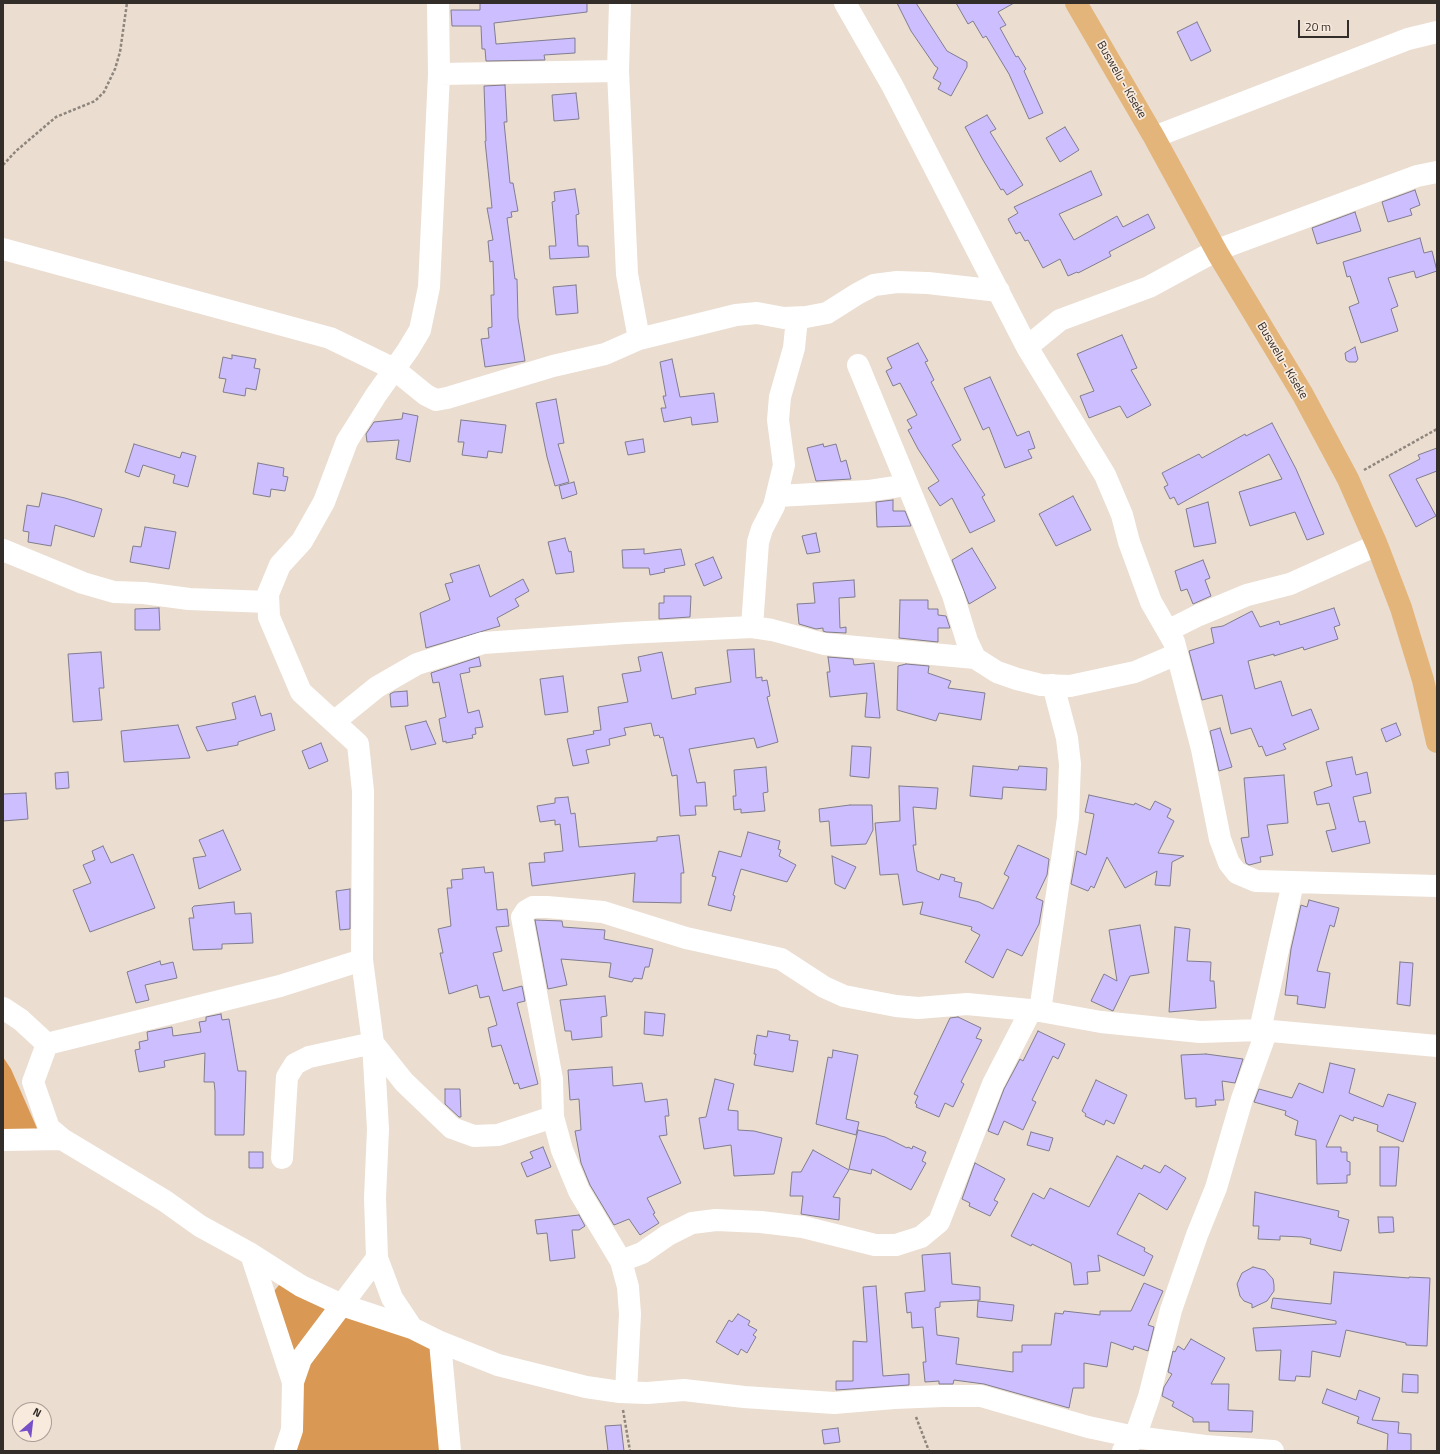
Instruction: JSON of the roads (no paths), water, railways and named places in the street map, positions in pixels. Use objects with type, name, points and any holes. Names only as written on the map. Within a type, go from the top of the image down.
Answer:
[{"type":"main road","name":"Buswelu - Kiseke","points":[[1076,3],[1154,137],[1216,250],[1303,395],[1348,479],[1377,545],[1430,679],[1437,742]]},
{"type":"street","points":[[412,1328],[392,1298],[377,1258],[375,1198],[378,1129],[373,1043],[362,960],[363,791],[358,744],[335,721],[316,708],[301,692],[269,618],[268,594],[280,565],[302,541],[324,502],[347,441],[420,330],[429,287],[439,74],[438,3]]},
{"type":"street","points":[[620,3],[618,71],[627,274],[639,339]]},
{"type":"street","points":[[844,3],[892,85],[1027,346],[1106,475],[1122,515],[1129,542],[1152,602],[1169,630],[1174,642],[1202,749],[1220,839],[1229,863],[1237,873],[1256,881],[1437,886]]},
{"type":"street","points":[[1154,137],[1408,39],[1437,32]]},
{"type":"street","points":[[439,74],[618,71]]},
{"type":"street","points":[[1027,346],[1060,320],[1149,287],[1216,250],[1409,179],[1437,172]]},
{"type":"street","points":[[3,249],[330,338],[394,369],[426,395],[436,400],[553,366],[605,354],[639,339],[736,315],[757,313],[784,318],[797,318],[827,313],[874,285],[897,282],[928,283],[999,291]]},
{"type":"street","points":[[752,627],[758,542],[762,529],[778,496],[784,465],[778,420],[780,397],[794,348],[797,318]]},
{"type":"street","points":[[858,365],[953,595],[967,641],[975,658]]},
{"type":"street","points":[[778,496],[868,492],[907,485]]},
{"type":"street","points":[[1169,630],[1199,615],[1247,596],[1290,584],[1377,545]]},
{"type":"street","points":[[3,550],[83,583],[114,592],[144,593],[188,599],[268,602]]},
{"type":"street","points":[[335,721],[377,687],[417,664],[484,643],[626,633],[752,627],[772,630],[824,644],[975,658],[997,672],[1016,679],[1041,685],[1053,686],[1070,686],[1135,672],[1177,654]]},
{"type":"street","points":[[622,1261],[642,1253],[668,1235],[692,1223],[716,1220],[761,1222],[803,1227],[875,1244],[896,1245],[921,1237],[939,1222],[993,1084],[1036,1011],[1068,818],[1070,764],[1067,738],[1053,686]]},
{"type":"street","points":[[1129,1444],[1149,1397],[1171,1310],[1197,1235],[1216,1188],[1264,1030],[1293,883]]},
{"type":"street","points":[[623,1392],[630,1314],[628,1287],[622,1261],[579,1191],[562,1150],[553,1117],[552,1079],[522,917],[526,911],[534,907],[603,912],[686,938],[781,959],[824,988],[844,996],[896,1006],[918,1008],[967,1004],[1036,1011],[1101,1022],[1200,1032],[1264,1030],[1437,1046]]},
{"type":"street","points":[[47,1044],[280,986],[362,960]]},
{"type":"street","points":[[3,1008],[21,1020],[47,1044]]},
{"type":"street","points":[[373,1043],[404,1082],[452,1128],[474,1136],[498,1135],[553,1117]]},
{"type":"street","points":[[282,1158],[287,1077],[296,1064],[309,1057],[373,1043]]},
{"type":"street","points":[[47,1044],[33,1082],[49,1128],[62,1139],[165,1201],[200,1226],[251,1254],[301,1286],[342,1305],[412,1328],[440,1342],[498,1365],[586,1387],[623,1392],[647,1393],[684,1390],[744,1397],[834,1403],[894,1398],[981,1396],[1088,1427],[1129,1444],[1205,1446],[1273,1451]]},
{"type":"street","points":[[3,1140],[62,1139]]},
{"type":"street","points":[[251,1254],[293,1382]]},
{"type":"street","points":[[286,1451],[292,1430],[293,1382],[301,1359],[377,1258]]},
{"type":"street","points":[[440,1342],[450,1451]]}]
